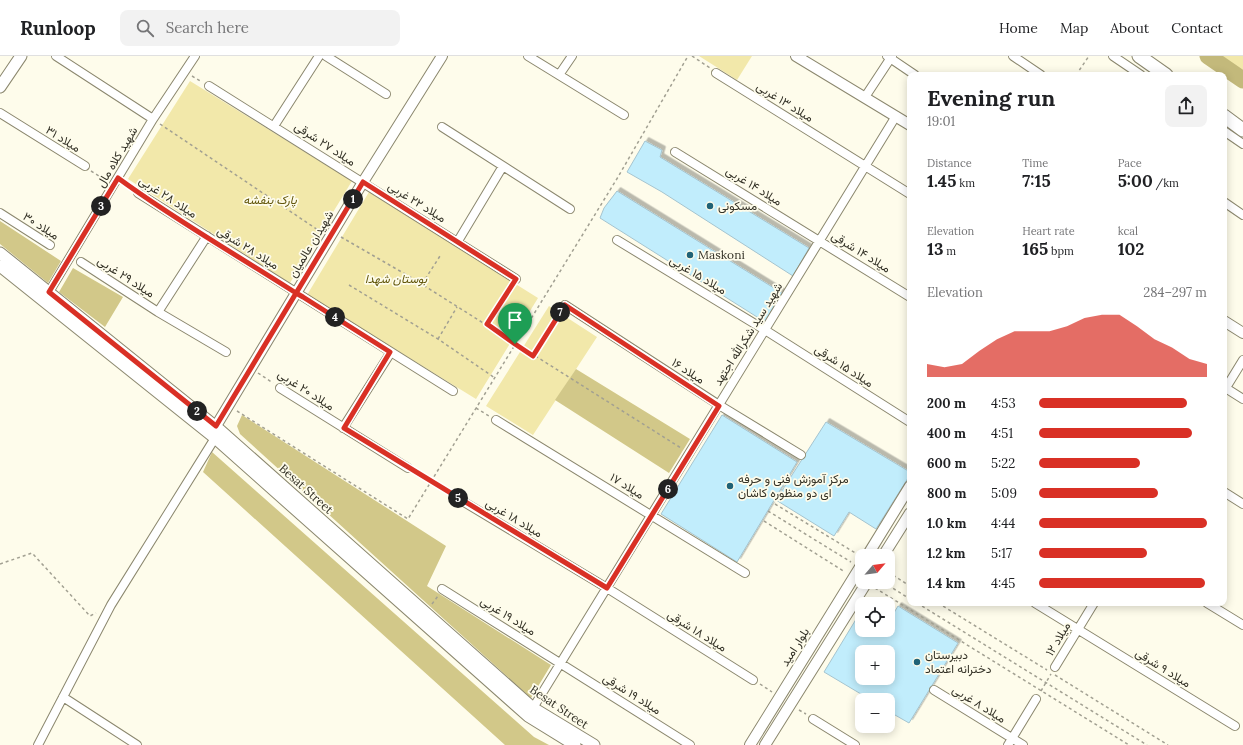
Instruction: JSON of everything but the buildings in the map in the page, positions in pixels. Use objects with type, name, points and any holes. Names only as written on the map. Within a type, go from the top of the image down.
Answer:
[{"type":"main road","points":[[0,87],[20,56]]},
{"type":"main road","points":[[1139,56],[1162,72]]},
{"type":"main road","points":[[1227,118],[1243,130]]},
{"type":"main road","name":"Besat Street","points":[[0,253],[216,426],[533,708],[594,745]]},
{"type":"main road","name":"Besat Street","points":[[0,266],[215,438],[528,716],[560,741],[575,745]]},
{"type":"street","points":[[56,56],[153,120]]},
{"type":"street","name":"شهید کلاه مال","points":[[49,292],[153,120],[194,56]]},
{"type":"street","points":[[274,126],[319,56]]},
{"type":"street","points":[[326,56],[386,94]]},
{"type":"street","name":"شهیدان عالمیان","points":[[216,426],[363,182],[442,56]]},
{"type":"street","points":[[528,56],[624,115]]},
{"type":"street","points":[[559,75],[572,56]]},
{"type":"street","points":[[796,56],[907,123]]},
{"type":"street","points":[[1013,56],[1037,72]]},
{"type":"street","points":[[1113,56],[1137,72]]},
{"type":"street","points":[[865,97],[890,57],[911,72]]},
{"type":"street","name":"میلاد ۱۳ غربی","points":[[716,73],[907,192]]},
{"type":"street","name":"میلاد ۲۷ شرقی","points":[[209,86],[363,182]]},
{"type":"street","name":"میلاد ۳۱","points":[[0,113],[85,166]]},
{"type":"street","name":"شهید سید شکرالله اجتهد","points":[[533,708],[896,116]]},
{"type":"street","points":[[442,127],[570,209]]},
{"type":"street","points":[[1227,134],[1243,144]]},
{"type":"street","name":"میلاد ۱۴ غربی","points":[[675,152],[820,241]]},
{"type":"street","points":[[458,241],[503,166]]},
{"type":"street","name":"میلاد ۲۲ غربی","points":[[363,182],[516,279]]},
{"type":"street","name":"میلاد ۲۸ غربی","points":[[138,193],[207,236]]},
{"type":"street","points":[[1227,204],[1243,215]]},
{"type":"street","name":"میلاد ۳۰","points":[[0,213],[50,245]]},
{"type":"street","points":[[158,312],[207,236]]},
{"type":"street","name":"میلاد ۲۸ شرقی","points":[[207,236],[453,391]]},
{"type":"street","name":"میلاد ۱۵ غربی","points":[[618,240],[765,330]]},
{"type":"street","name":"میلاد ۱۴ شرقی","points":[[820,241],[907,295]]},
{"type":"street","name":"میلاد ۲۹ غربی","points":[[81,262],[158,312],[226,352]]},
{"type":"street","name":"میلاد ۱۶","points":[[565,305],[719,406],[801,455]]},
{"type":"street","points":[[1227,323],[1243,333]]},
{"type":"street","name":"میلاد ۱۵ شرقی","points":[[765,330],[907,420]]},
{"type":"street","points":[[344,428],[390,352]]},
{"type":"street","points":[[1227,386],[1243,360]]},
{"type":"street","name":"میلاد ۲۰ غربی","points":[[280,388],[408,468]]},
{"type":"street","points":[[1227,390],[1243,399]]},
{"type":"street","name":"میلاد ۱۷","points":[[496,420],[745,573]]},
{"type":"street","points":[[38,745],[111,605],[215,438]]},
{"type":"street","name":"بلوار امید","points":[[870,549],[907,491]]},
{"type":"street","points":[[1227,494],[1243,504]]},
{"type":"street","name":"میلاد ۱۸ غربی","points":[[454,496],[607,588]]},
{"type":"street","points":[[887,549],[907,518]]},
{"type":"street","points":[[873,545],[878,549]]},
{"type":"street","name":"بلوار امید","points":[[750,745],[844,593],[855,572]]},
{"type":"street","name":"میلاد ۱۸ شرقی","points":[[607,588],[753,680]]},
{"type":"street","name":"میلاد ۱۹ غربی","points":[[442,589],[561,663]]},
{"type":"street","points":[[858,597],[865,589]]},
{"type":"street","points":[[844,593],[855,599]]},
{"type":"street","points":[[765,745],[855,602]]},
{"type":"street","name":"میلاد ۹ شرقی","points":[[1040,606],[1236,726]]},
{"type":"street","name":"میلاد ۱۲","points":[[1055,667],[1092,606]]},
{"type":"street","points":[[1212,606],[1243,625]]},
{"type":"street","name":"میلاد ۱۹ شرقی","points":[[561,663],[690,745]]},
{"type":"street","name":"میلاد ۸ غربی","points":[[934,690],[1010,742],[1023,745]]},
{"type":"street","points":[[63,697],[137,745]]},
{"type":"street","points":[[1010,742],[1036,699]]},
{"type":"street","points":[[812,719],[855,745]]},
{"type":"path","points":[[234,409],[408,519],[618,177],[688,56]]},
{"type":"path","points":[[692,56],[716,73]]},
{"type":"path","points":[[1078,72],[1089,56]]},
{"type":"path","points":[[184,72],[209,86]]},
{"type":"path","points":[[153,120],[324,234]]},
{"type":"path","name":"میلاد ۳۱","points":[[85,166],[115,182]]},
{"type":"path","name":"میلاد ۲۸ غربی","points":[[115,182],[138,193]]},
{"type":"path","points":[[340,236],[487,324],[533,356],[689,453]]},
{"type":"path","points":[[422,284],[440,256]]},
{"type":"path","points":[[487,324],[516,279]]},
{"type":"path","points":[[348,285],[438,339],[494,378]]},
{"type":"path","points":[[533,356],[565,305]]},
{"type":"path","points":[[438,339],[457,307]]},
{"type":"path","name":"میلاد ۲۰ غربی","points":[[257,372],[280,388]]},
{"type":"path","points":[[476,408],[496,420]]},
{"type":"path","points":[[408,468],[454,496]]},
{"type":"path","points":[[775,504],[855,556]]},
{"type":"path","points":[[768,511],[855,557]]},
{"type":"path","points":[[764,521],[849,575]]},
{"type":"path","points":[[0,564],[32,553],[90,616],[111,605]]},
{"type":"path","points":[[895,576],[907,584]]},
{"type":"path","points":[[430,608],[442,589]]},
{"type":"path","points":[[877,589],[1129,745]]},
{"type":"path","points":[[894,589],[907,597]]},
{"type":"path","points":[[922,606],[1147,745]]},
{"type":"path","points":[[1036,699],[1055,667]]},
{"type":"path","points":[[753,680],[775,694]]},
{"type":"path","points":[[798,708],[812,719]]},
{"type":"green space","points":[[699,56],[752,56],[737,80]]},
{"type":"green space","points":[[1222,56],[1243,56],[1243,71]]},
{"type":"green space","name":"پارک بنفشه","points":[[190,81],[352,181],[290,283],[128,179]]},
{"type":"green space","name":"بوستان شهدا","points":[[369,192],[538,298],[476,399],[307,295]]},
{"type":"green space","points":[[549,306],[597,337],[533,435],[486,406]]},
{"type":"shaded area","points":[[0,221],[61,261],[48,283],[0,244]]},
{"type":"shaded area","points":[[73,268],[123,297],[105,327],[59,292]]},
{"type":"shaded area","points":[[576,369],[690,439],[669,473],[555,400]]},
{"type":"shaded area","points":[[242,415],[446,546],[427,586],[551,665],[531,698],[240,434],[237,426]]},
{"type":"shaded area","points":[[212,452],[534,737],[549,745],[505,745],[203,472]]},
{"type":"waterway","points":[[1208,56],[1243,80]]},
{"type":"place","name":"مسکونی","points":[[710,206]]},
{"type":"place","name":"Maskoni","points":[[690,255]]},
{"type":"place","name":"مرکز آموزش فنی و حرفه ای دو منظوره کاشان","points":[[730,486]]},
{"type":"place","name":"دبیرستان دخترانه اعتماد","points":[[917,662]]},
{"type":"route","points":[[515,344],[487,324],[516,279],[363,182],[296,293],[216,426],[49,292],[118,178],[138,193],[207,236],[296,293],[390,352],[344,428],[607,588],[719,406],[565,305],[533,356],[515,344]]}]
